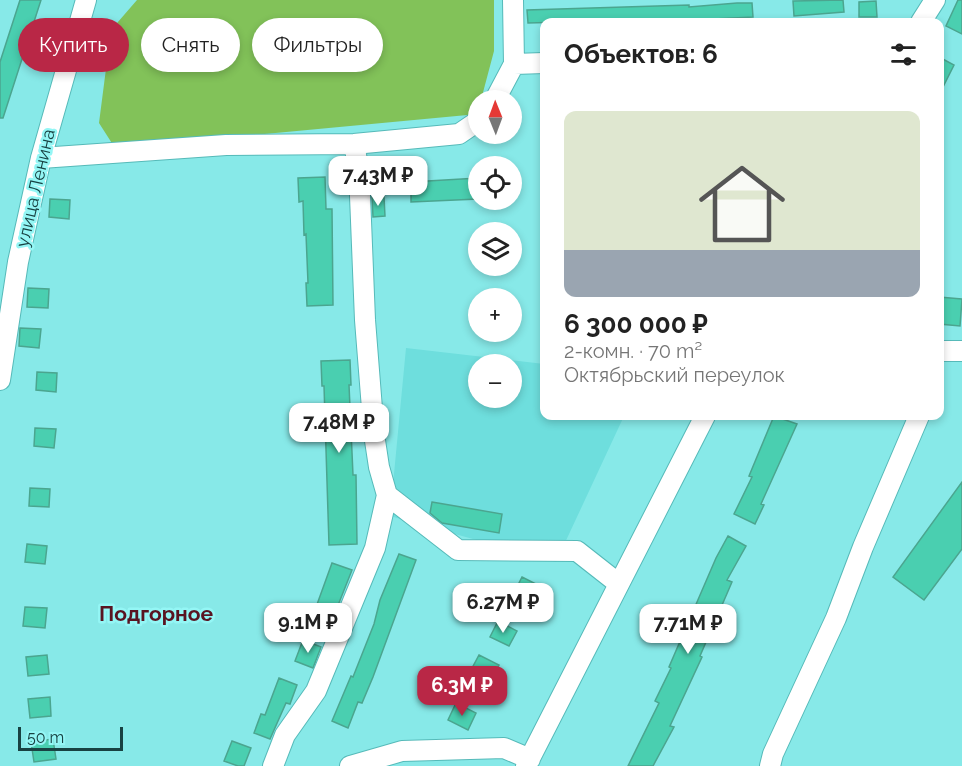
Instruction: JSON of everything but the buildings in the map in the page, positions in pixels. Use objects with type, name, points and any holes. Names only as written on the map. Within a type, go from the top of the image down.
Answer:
[{"type":"street","name":"улица Ленина","points":[[0,380],[18,262],[41,158],[86,0]]},
{"type":"street","points":[[500,90],[514,64],[513,0]]},
{"type":"street","points":[[924,18],[935,0]]},
{"type":"street","points":[[514,64],[540,63]]},
{"type":"street","points":[[41,158],[226,145],[354,144],[459,134],[468,128]]},
{"type":"street","points":[[273,766],[285,735],[316,691],[375,548],[387,495],[379,467],[374,434],[365,320],[359,171],[354,144]]},
{"type":"street","points":[[944,351],[962,351]]},
{"type":"street","points":[[351,766],[402,751],[504,748],[528,763],[703,420]]},
{"type":"street","points":[[770,766],[773,754],[836,618],[863,547],[917,420]]},
{"type":"street","points":[[387,495],[459,550],[577,551],[619,584]]},
{"type":"shaded area","points":[[406,348],[468,355],[468,408],[522,408],[522,361],[540,364],[540,420],[622,420],[556,562],[390,516]]},
{"type":"green space","points":[[137,0],[494,0],[494,51],[484,90],[468,90],[468,115],[115,148],[99,123],[106,72],[129,72],[129,18],[121,18]]},
{"type":"district","name":"Подгорное","points":[[156,613]]}]
